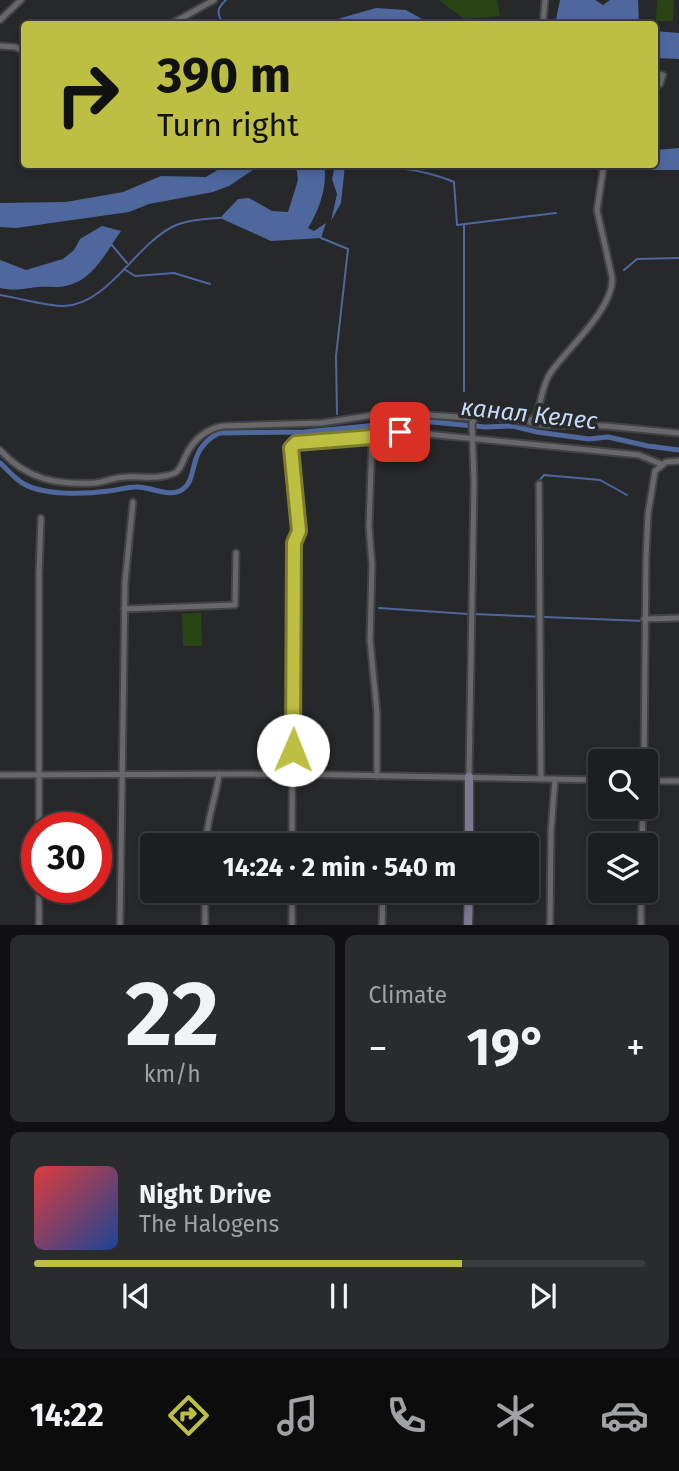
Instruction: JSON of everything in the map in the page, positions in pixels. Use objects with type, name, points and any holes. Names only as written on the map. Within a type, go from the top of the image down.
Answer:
[{"type":"main road","points":[[468,777],[468,833]]},
{"type":"main road","points":[[468,903],[468,925]]},
{"type":"street","points":[[0,20],[21,0]]},
{"type":"street","points":[[176,21],[214,0]]},
{"type":"street","points":[[544,21],[545,0]]},
{"type":"street","points":[[0,46],[21,50]]},
{"type":"street","points":[[529,422],[536,416],[548,376],[591,323],[612,287],[598,220],[598,192],[603,168]]},
{"type":"street","points":[[0,450],[15,465],[43,479],[95,483],[123,476],[149,478],[175,473],[198,438],[223,426],[321,423],[374,415],[411,414],[473,421]]},
{"type":"street","points":[[468,777],[473,421],[478,415],[487,414],[544,425],[606,426],[679,433]]},
{"type":"street","points":[[292,833],[294,543],[299,531],[291,448],[296,443],[400,432],[471,435],[639,455],[661,464]]},
{"type":"street","points":[[372,437],[369,527],[372,565],[370,640],[377,713],[377,776]]},
{"type":"street","points":[[644,749],[644,621],[648,514],[654,473],[667,461],[679,461]]},
{"type":"street","points":[[539,484],[541,778]]},
{"type":"street","points":[[120,925],[124,609],[133,502]]},
{"type":"street","points":[[39,812],[41,518]]},
{"type":"street","points":[[124,609],[235,605],[236,553]]},
{"type":"street","points":[[644,621],[679,618]]},
{"type":"street","points":[[206,833],[219,774]]},
{"type":"street","points":[[0,775],[292,774],[588,780]]},
{"type":"street","points":[[550,925],[551,831],[555,779]]},
{"type":"street","points":[[658,781],[679,782]]},
{"type":"street","points":[[38,925],[39,903]]},
{"type":"street","points":[[205,903],[205,925]]},
{"type":"street","points":[[292,903],[292,925]]},
{"type":"street","points":[[382,925],[383,903]]},
{"type":"street","points":[[641,903],[641,925]]},
{"type":"green space","points":[[439,0],[497,0],[500,16],[464,19]]},
{"type":"green space","points":[[657,0],[674,0],[673,21],[656,21]]},
{"type":"green space","points":[[201,613],[202,646],[183,646],[182,614]]},
{"type":"water","points":[[560,0],[595,0],[603,5],[610,0],[638,0],[639,21],[556,21]]},
{"type":"water","points":[[376,8],[406,10],[426,21],[336,21]]},
{"type":"water","points":[[658,31],[679,33],[679,59],[658,58]]},
{"type":"water","points":[[679,148],[679,170],[623,168],[658,168],[658,150]]},
{"type":"water","points":[[221,168],[256,168],[229,186],[213,192],[149,204],[129,212],[16,228],[0,227],[0,203],[66,202],[123,192],[161,176],[206,177]]},
{"type":"water","points":[[296,168],[324,168],[322,198],[308,228],[314,231],[326,223],[321,238],[271,241],[220,218],[238,199],[249,198],[272,211],[288,212],[298,180]]},
{"type":"water","points":[[334,168],[345,168],[341,203],[331,221],[337,194],[332,179]]},
{"type":"water","points":[[102,226],[121,231],[91,272],[75,283],[62,287],[15,290],[0,288],[0,260],[26,270],[63,259],[74,250],[80,239]]},
{"type":"waterway","points":[[222,21],[218,11],[226,0]]},
{"type":"waterway","points":[[395,168],[426,173],[454,182],[457,225],[556,213]]},
{"type":"waterway","points":[[0,295],[57,306],[80,303],[108,285],[146,247],[172,227],[189,221],[220,218]]},
{"type":"waterway","points":[[464,225],[464,391]]},
{"type":"waterway","points":[[321,238],[348,249],[336,356],[337,414]]},
{"type":"waterway","points":[[111,244],[127,263]]},
{"type":"waterway","points":[[624,270],[637,259],[679,258]]},
{"type":"waterway","points":[[124,269],[135,276],[174,273],[210,284]]},
{"type":"waterway","name":"канал Келес","points":[[0,463],[21,482],[43,491],[89,493],[142,487],[172,493],[188,484],[197,455],[202,447],[219,433],[304,432],[421,421],[485,427],[513,426],[589,439],[608,437],[679,450]]},
{"type":"waterway","points":[[539,481],[544,475],[600,480],[627,495]]},
{"type":"waterway","points":[[379,608],[468,614]]},
{"type":"waterway","points":[[474,614],[643,621]]},
{"type":"route","points":[[293,750],[293,568],[294,543],[299,531],[291,448],[296,443],[400,432]]}]
